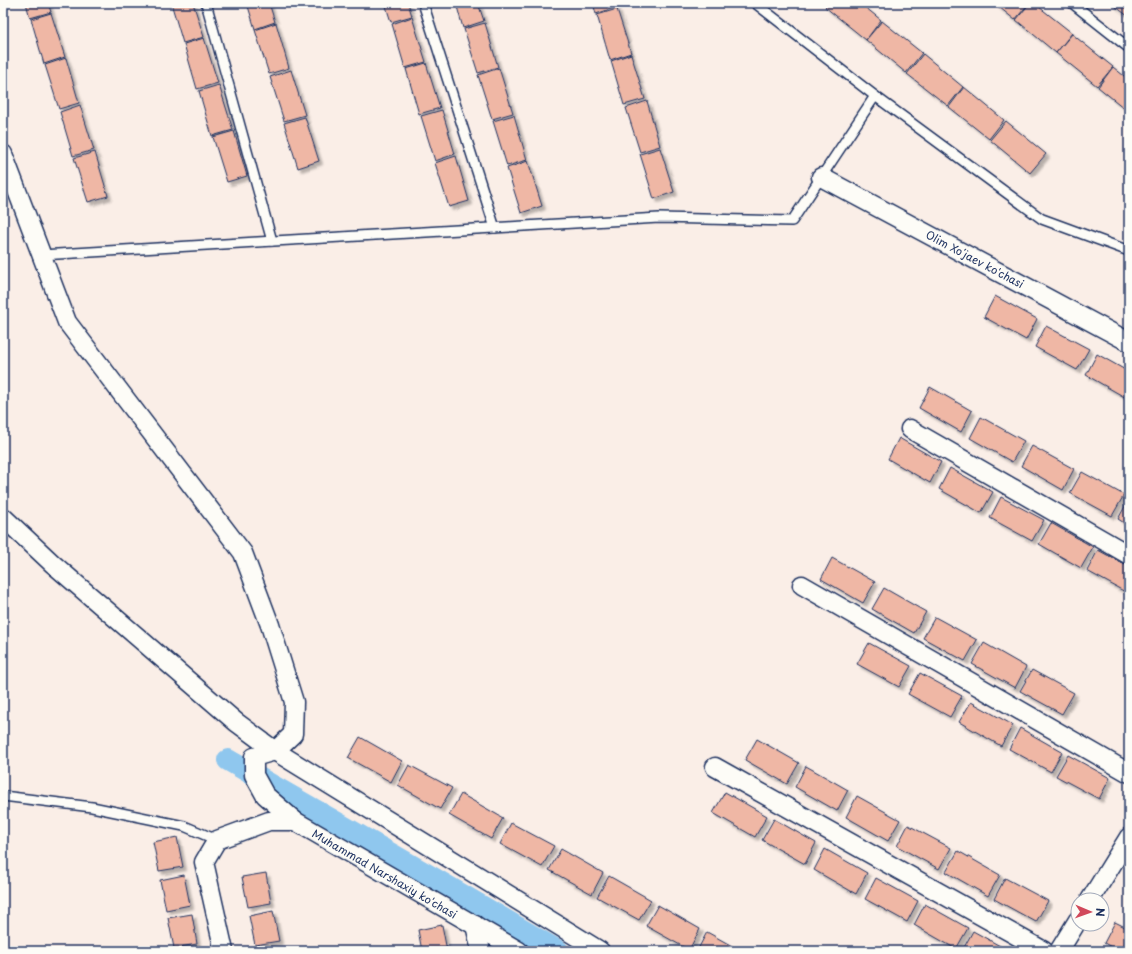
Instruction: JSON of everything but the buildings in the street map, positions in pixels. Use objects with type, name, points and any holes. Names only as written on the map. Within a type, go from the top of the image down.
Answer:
[{"type":"street","points":[[3,154],[67,322],[243,553],[270,625],[294,702],[293,734],[275,751]]},
{"type":"street","name":"Olim Xoʻjaev ko'chasi","points":[[821,177],[1129,342]]},
{"type":"street","points":[[910,429],[1129,555]]},
{"type":"street","points":[[3,517],[53,564],[236,722],[275,751],[600,951]]},
{"type":"street","points":[[802,585],[1129,773],[1129,777]]},
{"type":"street","name":"Muhammad Narshaxiy ko'chasi","points":[[275,751],[254,756],[254,775],[265,795],[295,821],[519,951]]},
{"type":"street","points":[[715,767],[1044,951]]},
{"type":"street","points":[[224,951],[204,862],[217,840],[269,821],[295,821]]},
{"type":"street","points":[[1095,892],[1129,837]]},
{"type":"street","points":[[475,925],[481,951]]},
{"type":"street","points":[[1059,951],[1071,932]]},
{"type":"lane","points":[[206,3],[272,241]]},
{"type":"lane","points":[[423,3],[495,228]]},
{"type":"lane","points":[[755,3],[875,96],[1042,219],[1129,251]]},
{"type":"lane","points":[[1072,3],[1129,48]]},
{"type":"lane","points":[[41,255],[659,218],[792,221],[875,96]]},
{"type":"lane","points":[[3,796],[108,810],[184,826],[217,840]]},
{"type":"waterway","points":[[228,760],[558,951]]}]
